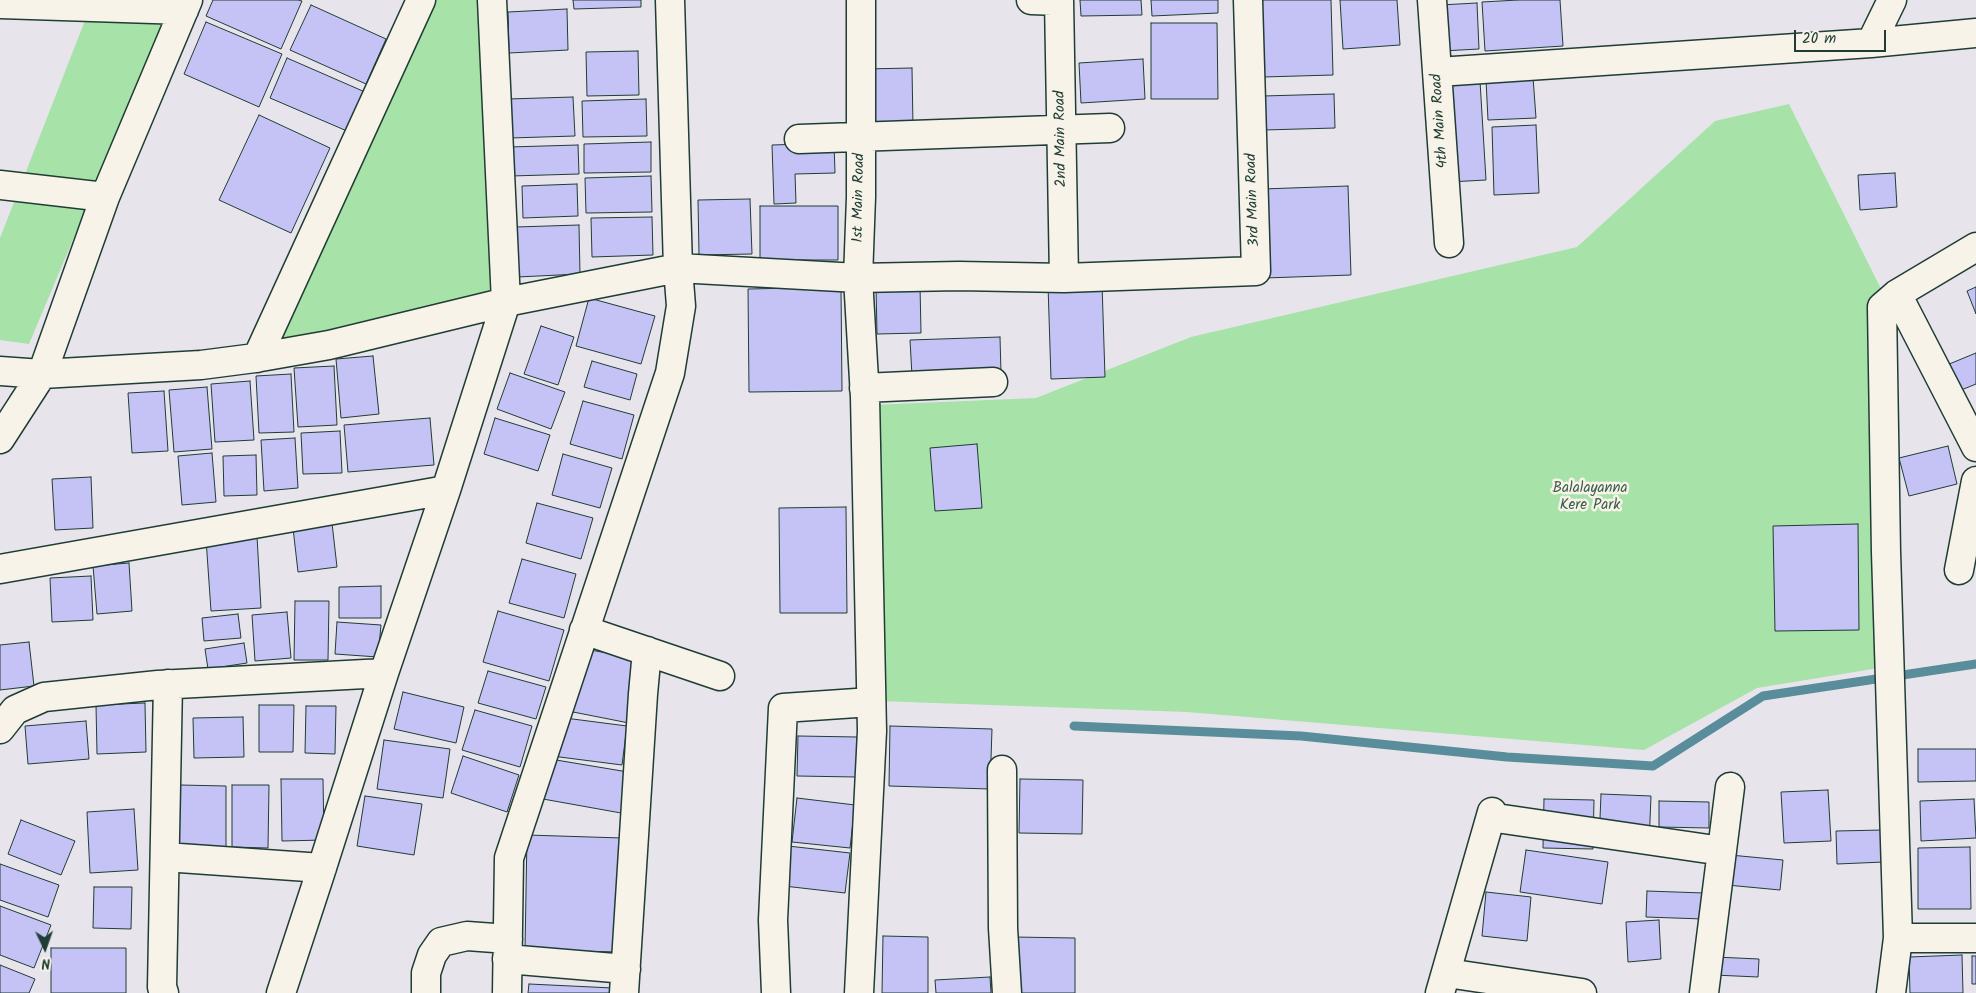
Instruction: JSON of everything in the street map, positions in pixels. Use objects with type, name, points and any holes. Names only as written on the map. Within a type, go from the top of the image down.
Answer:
[{"type":"street","points":[[257,358],[421,0]]},
{"type":"street","points":[[281,993],[506,302],[492,0]]},
{"type":"street","points":[[507,993],[508,858],[670,372],[681,306],[678,268],[670,0]]},
{"type":"street","name":"1st Main Road","points":[[859,993],[872,731],[864,393],[858,278],[861,196],[861,0]]},
{"type":"street","points":[[1031,0],[1059,0]]},
{"type":"street","name":"2nd Main Road","points":[[1059,0],[1064,278]]},
{"type":"street","name":"3rd Main Road","points":[[1064,278],[1128,274],[1256,271],[1248,0]]},
{"type":"street","name":"4th Main Road","points":[[1432,0],[1449,243]]},
{"type":"street","points":[[1871,43],[1892,0]]},
{"type":"street","points":[[0,4],[186,5],[105,197],[42,374],[0,440]]},
{"type":"street","points":[[1438,72],[1871,43],[1976,34]]},
{"type":"street","points":[[799,139],[1110,128]]},
{"type":"street","points":[[0,185],[105,197]]},
{"type":"street","points":[[1891,993],[1898,938],[1886,552],[1882,307],[1897,294],[1976,247]]},
{"type":"street","points":[[0,371],[42,374],[201,365],[257,358],[329,345],[506,302],[678,268],[858,278],[959,276],[1064,278]]},
{"type":"street","points":[[1897,294],[1976,447]]},
{"type":"street","points":[[864,393],[993,382]]},
{"type":"street","points":[[1960,570],[1976,481]]},
{"type":"street","points":[[0,570],[446,490]]},
{"type":"street","points":[[584,630],[720,676]]},
{"type":"street","points":[[426,993],[426,974],[432,955],[441,942],[467,936],[507,949],[625,981],[647,651]]},
{"type":"street","points":[[0,729],[15,710],[44,697],[168,684],[384,673]]},
{"type":"street","points":[[164,993],[162,987],[168,684]]},
{"type":"street","points":[[776,993],[772,920],[783,708],[871,702]]},
{"type":"street","points":[[1002,770],[1003,928],[1007,993]]},
{"type":"street","points":[[1704,993],[1730,787]]},
{"type":"street","points":[[1582,993],[1444,983],[1498,815],[1722,851]]},
{"type":"street","points":[[165,857],[322,868]]},
{"type":"street","points":[[1898,938],[1976,938]]},
{"type":"green space","points":[[93,0],[174,0],[29,344],[0,340],[0,238]]},
{"type":"green space","points":[[431,0],[483,0],[495,293],[275,344]]},
{"type":"green space","name":"Balalayanna Kere Park","points":[[1789,104],[1891,309],[1885,667],[1757,688],[1644,750],[1187,712],[878,701],[873,405],[1036,398],[1191,337],[1577,247],[1715,121]]},
{"type":"building","points":[[213,0],[302,1],[281,49],[206,16]]},
{"type":"building","points":[[573,0],[641,0],[641,7],[574,9]]},
{"type":"building","points":[[1080,0],[1141,0],[1142,15],[1081,16]]},
{"type":"building","points":[[1151,0],[1218,0],[1218,13],[1152,16]]},
{"type":"building","points":[[1261,0],[1331,0],[1333,75],[1263,77]]},
{"type":"building","points":[[1340,0],[1397,0],[1400,45],[1343,49]]},
{"type":"building","points":[[1560,0],[1563,46],[1485,51],[1482,2]]},
{"type":"building","points":[[1477,3],[1479,49],[1442,51],[1440,5]]},
{"type":"building","points":[[311,5],[386,39],[366,84],[290,50]]},
{"type":"building","points":[[567,9],[568,50],[509,53],[508,12]]},
{"type":"building","points":[[206,22],[282,54],[259,107],[184,74]]},
{"type":"building","points":[[1151,23],[1217,23],[1218,99],[1151,99]]},
{"type":"building","points":[[638,51],[639,95],[587,96],[586,52]]},
{"type":"building","points":[[287,58],[365,92],[347,131],[270,98]]},
{"type":"building","points":[[1143,59],[1145,99],[1081,103],[1079,63]]},
{"type":"building","points":[[912,68],[913,126],[865,128],[864,69]]},
{"type":"building","points":[[1533,77],[1536,118],[1488,120],[1486,80]]},
{"type":"building","points":[[1480,81],[1486,180],[1449,182],[1444,82]]},
{"type":"building","points":[[1334,94],[1335,128],[1264,130],[1263,96]]},
{"type":"building","points":[[573,97],[575,136],[510,138],[508,99]]},
{"type":"building","points":[[646,99],[647,136],[583,137],[582,101]]},
{"type":"building","points":[[259,115],[330,148],[291,233],[219,200]]},
{"type":"building","points":[[1536,125],[1539,193],[1494,195],[1492,127]]},
{"type":"building","points":[[651,142],[651,172],[584,173],[584,144]]},
{"type":"building","points":[[834,143],[835,173],[795,174],[796,203],[774,204],[772,145]]},
{"type":"building","points":[[578,145],[579,174],[511,176],[509,147]]},
{"type":"building","points":[[1895,173],[1897,207],[1860,210],[1858,175]]},
{"type":"building","points":[[651,176],[652,212],[586,213],[585,178]]},
{"type":"building","points":[[577,184],[578,216],[523,218],[522,186]]},
{"type":"building","points":[[1348,186],[1351,275],[1265,278],[1262,189]]},
{"type":"building","points":[[750,199],[752,254],[699,255],[698,200]]},
{"type":"building","points":[[760,206],[838,206],[838,260],[760,260]]},
{"type":"building","points":[[652,217],[653,255],[592,257],[591,218]]},
{"type":"building","points":[[579,225],[580,274],[517,277],[516,227]]},
{"type":"building","points":[[1102,283],[1105,377],[1051,379],[1048,285]]},
{"type":"building","points":[[920,285],[921,333],[877,334],[876,286]]},
{"type":"building","points":[[841,287],[842,391],[749,392],[748,289]]},
{"type":"building","points":[[1976,287],[1976,314],[1967,291]]},
{"type":"building","points":[[589,298],[655,316],[641,364],[576,346]]},
{"type":"building","points":[[541,326],[574,337],[558,385],[524,374]]},
{"type":"building","points":[[1000,337],[1001,373],[912,376],[910,340]]},
{"type":"building","points":[[1976,353],[1976,384],[1954,393],[1942,367]]},
{"type":"building","points":[[373,356],[379,414],[341,418],[336,359]]},
{"type":"building","points":[[592,361],[637,374],[630,400],[584,387]]},
{"type":"building","points":[[334,366],[337,425],[298,427],[294,368]]},
{"type":"building","points":[[510,373],[565,392],[551,429],[497,409]]},
{"type":"building","points":[[291,374],[294,432],[259,433],[256,376]]},
{"type":"building","points":[[250,381],[254,440],[215,442],[211,384]]},
{"type":"building","points":[[207,387],[212,449],[174,452],[169,390]]},
{"type":"building","points":[[164,391],[168,451],[132,453],[128,393]]},
{"type":"building","points":[[583,401],[634,415],[622,459],[570,444]]},
{"type":"building","points":[[430,418],[434,465],[348,472],[344,425]]},
{"type":"building","points":[[495,418],[550,435],[538,471],[484,454]]},
{"type":"building","points":[[340,431],[342,473],[303,474],[301,433]]},
{"type":"building","points":[[295,438],[298,488],[264,491],[261,440]]},
{"type":"building","points":[[977,444],[982,508],[935,511],[930,448]]},
{"type":"building","points":[[1948,446],[1957,484],[1909,496],[1899,458]]},
{"type":"building","points":[[212,453],[216,502],[182,505],[178,456]]},
{"type":"building","points":[[563,454],[612,468],[600,508],[552,495]]},
{"type":"building","points":[[256,455],[257,495],[224,496],[223,456]]},
{"type":"building","points":[[91,477],[93,528],[55,530],[52,479]]},
{"type":"building","points":[[537,503],[593,518],[581,559],[526,543]]},
{"type":"building","points":[[846,507],[847,613],[780,613],[779,508]]},
{"type":"building","points":[[332,523],[337,567],[298,572],[293,528]]},
{"type":"building","points":[[1858,524],[1859,630],[1775,631],[1773,526]]},
{"type":"building","points":[[257,536],[261,608],[211,611],[206,539]]},
{"type":"building","points":[[522,559],[576,574],[564,618],[509,603]]},
{"type":"building","points":[[129,563],[132,611],[97,614],[93,566]]},
{"type":"building","points":[[91,576],[93,620],[52,622],[50,578]]},
{"type":"building","points":[[381,586],[381,618],[339,618],[339,587]]},
{"type":"building","points":[[295,601],[329,601],[328,660],[294,660]]},
{"type":"building","points":[[498,611],[564,630],[549,681],[483,662]]},
{"type":"building","points":[[287,612],[291,658],[255,661],[252,615]]},
{"type":"building","points":[[238,614],[241,638],[204,641],[202,618]]},
{"type":"building","points":[[337,622],[381,625],[378,657],[335,654]]},
{"type":"building","points":[[29,642],[34,686],[0,690],[0,645]]},
{"type":"building","points":[[244,643],[247,663],[208,669],[205,649]]},
{"type":"building","points":[[579,648],[641,659],[629,723],[568,711]]},
{"type":"building","points":[[488,671],[546,687],[536,719],[478,703]]},
{"type":"building","points":[[403,692],[464,707],[456,743],[394,729]]},
{"type":"building","points":[[145,703],[146,752],[97,754],[96,705]]},
{"type":"building","points":[[259,705],[294,705],[293,752],[259,752]]},
{"type":"building","points":[[306,706],[336,706],[335,754],[305,753]]},
{"type":"building","points":[[475,710],[532,726],[520,767],[462,750]]},
{"type":"building","points":[[243,717],[244,757],[194,758],[193,718]]},
{"type":"building","points":[[557,717],[627,726],[622,765],[552,756]]},
{"type":"building","points":[[86,721],[89,759],[28,764],[25,726]]},
{"type":"building","points":[[890,726],[992,729],[990,789],[889,786]]},
{"type":"building","points":[[798,736],[857,737],[856,777],[797,776]]},
{"type":"building","points":[[384,740],[450,749],[443,798],[377,789]]},
{"type":"building","points":[[1918,749],[1976,749],[1976,781],[1918,782]]},
{"type":"building","points":[[463,756],[519,775],[507,812],[451,793]]},
{"type":"building","points":[[550,759],[628,772],[621,813],[543,799]]},
{"type":"building","points":[[281,779],[323,779],[324,840],[282,841]]},
{"type":"building","points":[[1020,779],[1083,780],[1082,834],[1019,833]]},
{"type":"building","points":[[180,785],[226,786],[226,847],[179,847]]},
{"type":"building","points":[[232,785],[269,785],[268,848],[232,847]]},
{"type":"building","points":[[1828,790],[1831,841],[1784,843],[1781,792]]},
{"type":"building","points":[[1601,794],[1651,796],[1649,845],[1599,843]]},
{"type":"building","points":[[365,796],[422,804],[414,855],[357,846]]},
{"type":"building","points":[[797,798],[855,805],[850,848],[792,842]]},
{"type":"building","points":[[1544,799],[1594,800],[1593,849],[1543,848]]},
{"type":"building","points":[[1974,799],[1976,838],[1921,841],[1920,801]]},
{"type":"building","points":[[1659,801],[1709,802],[1709,828],[1659,827]]},
{"type":"building","points":[[134,809],[138,870],[90,873],[87,812]]},
{"type":"building","points":[[21,820],[75,841],[61,875],[8,854]]},
{"type":"building","points":[[1883,830],[1884,862],[1837,864],[1836,831]]},
{"type":"building","points":[[527,835],[622,838],[620,952],[525,950]]},
{"type":"building","points":[[788,846],[850,853],[845,893],[784,886]]},
{"type":"building","points":[[1970,847],[1971,909],[1918,909],[1918,848]]},
{"type":"building","points":[[1526,850],[1608,862],[1602,904],[1520,892]]},
{"type":"building","points":[[1730,855],[1783,860],[1780,890],[1727,885]]},
{"type":"building","points":[[0,864],[59,885],[48,917],[0,900]]},
{"type":"building","points":[[94,887],[132,887],[131,929],[93,928]]},
{"type":"building","points":[[1647,891],[1704,893],[1703,919],[1646,917]]},
{"type":"building","points":[[1486,892],[1531,897],[1527,941],[1482,936]]},
{"type":"building","points":[[0,906],[51,925],[34,968],[0,955]]},
{"type":"building","points":[[1659,920],[1661,959],[1628,962],[1626,922]]},
{"type":"building","points":[[883,936],[928,937],[928,993],[882,993]]},
{"type":"building","points":[[1014,937],[1075,938],[1075,993],[1013,993]]},
{"type":"building","points":[[51,948],[126,948],[126,993],[51,993]]},
{"type":"building","points":[[1962,955],[1963,993],[1910,993],[1909,957]]},
{"type":"building","points":[[1972,956],[1976,956],[1976,984],[1972,984]]},
{"type":"building","points":[[1715,957],[1759,959],[1758,977],[1714,975]]},
{"type":"building","points":[[0,965],[35,979],[29,993],[0,993]]},
{"type":"building","points":[[990,977],[991,993],[936,993],[935,980]]},
{"type":"building","points":[[529,984],[613,988],[613,993],[528,993]]},
{"type":"waterway","points":[[1074,726],[1301,736],[1507,757],[1653,766],[1763,696],[1976,664]]}]
